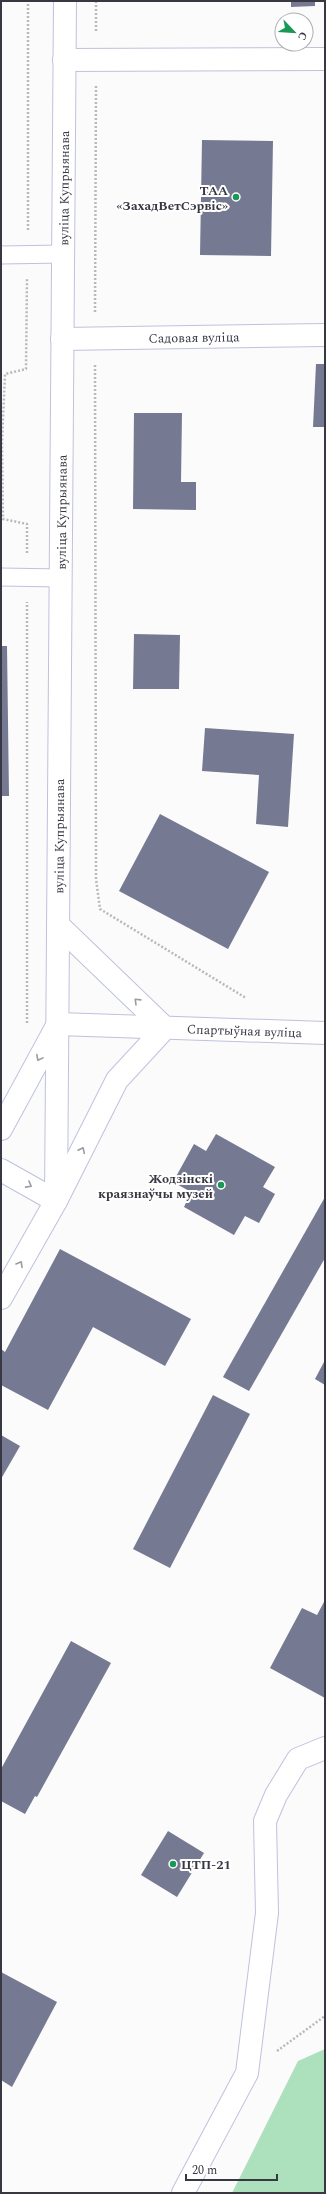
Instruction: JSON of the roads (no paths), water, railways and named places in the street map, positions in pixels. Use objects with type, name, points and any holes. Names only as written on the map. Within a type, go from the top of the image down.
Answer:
[{"type":"street","name":"вуліца Купрыянава","points":[[56,1201],[65,1]]},
{"type":"street","points":[[64,60],[325,59]]},
{"type":"street","name":"Садовая вуліца","points":[[62,339],[325,335]]},
{"type":"street","points":[[58,925],[165,1028]]},
{"type":"street","name":"вуліца Купрыянава","points":[[1,1129],[58,1024]]},
{"type":"street","name":"Спартыўная вуліца","points":[[58,1024],[325,1033]]},
{"type":"street","name":"вуліца Купрыянава","points":[[1,1298],[56,1201],[117,1080],[165,1028]]},
{"type":"street","points":[[1,1170],[56,1201]]},
{"type":"street","points":[[183,2193],[247,2073],[267,1913],[265,1822],[276,1795],[298,1758],[325,1748]]},
{"type":"lane","points":[[1,255],[63,254]]},
{"type":"lane","points":[[1,577],[61,578]]},
{"type":"place","name":"ТАА «ЗахадВетСэрвіс»","points":[[236,197]]},
{"type":"place","name":"Жодзінскі краязнаўчы музей","points":[[221,1185]]},
{"type":"place","name":"ЦТП-21","points":[[173,1864]]}]
